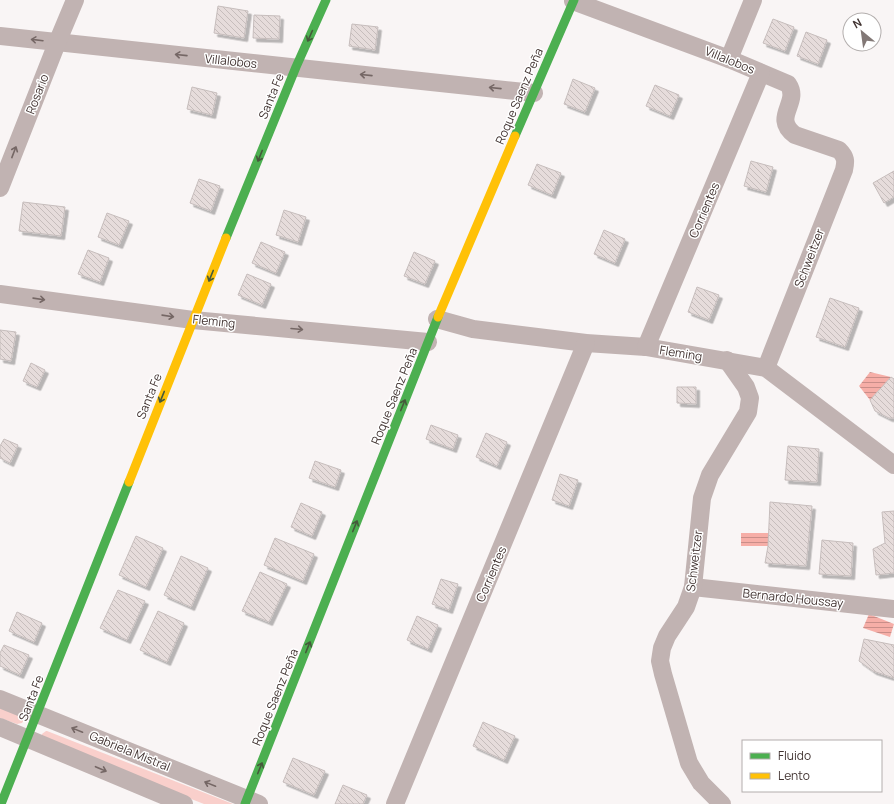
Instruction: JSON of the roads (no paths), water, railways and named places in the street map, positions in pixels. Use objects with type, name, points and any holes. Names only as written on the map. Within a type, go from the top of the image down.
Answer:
[{"type":"street","name":"Rosario","points":[[0,188],[75,0]]},
{"type":"street","name":"Santa Fe","points":[[1,804],[193,320],[296,67],[326,0]]},
{"type":"street","name":"Villalobos","points":[[574,0],[729,58],[788,84],[792,90],[792,97],[785,116],[785,123],[789,130],[795,135],[840,150]]},
{"type":"street","name":"Roque Saenz Peña","points":[[251,802],[437,319],[574,0]]},
{"type":"street","points":[[729,58],[753,0]]},
{"type":"street","name":"Villalobos","points":[[0,36],[534,93]]},
{"type":"street","name":"Corrientes","points":[[646,347],[761,72]]},
{"type":"street","name":"Schweitzer","points":[[766,368],[844,170],[846,161],[840,150]]},
{"type":"street","name":"Fleming","points":[[0,294],[193,320],[428,342]]},
{"type":"street","name":"Fleming","points":[[437,319],[473,330],[586,343],[646,347],[728,360],[766,368],[894,465]]},
{"type":"street","name":"Corrientes","points":[[395,804],[586,343]]},
{"type":"street","name":"Schweitzer","points":[[722,804],[701,783],[688,763],[662,674],[660,661],[662,648],[686,607],[693,587],[702,498],[710,475],[748,412],[750,398],[748,392],[728,360]]},
{"type":"street","name":"Bernardo Houssay","points":[[693,587],[894,608]]},
{"type":"street","name":"Gabriela Mistral","points":[[0,699],[251,802]]},
{"type":"street","points":[[0,728],[28,738],[184,804]]}]
